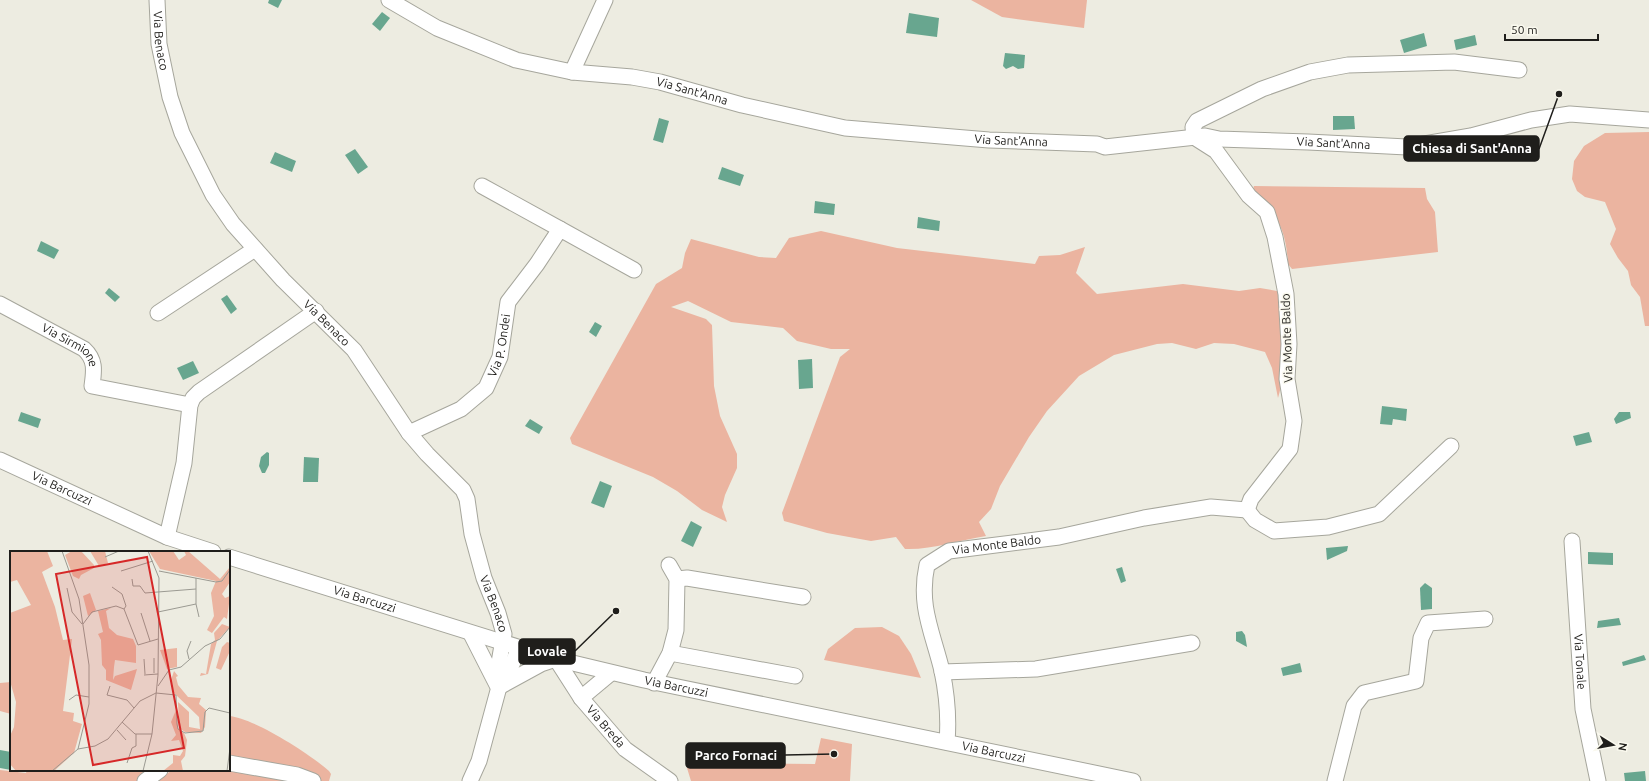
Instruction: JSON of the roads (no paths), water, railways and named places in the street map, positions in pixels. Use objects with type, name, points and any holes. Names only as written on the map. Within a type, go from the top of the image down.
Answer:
[{"type":"street","name":"Via Benaco","points":[[157,0],[159,44],[170,97],[182,133],[213,195],[233,224],[283,280],[354,350],[410,433],[427,454],[463,490],[467,499],[472,534],[484,578],[504,634],[497,674],[499,687]]},
{"type":"street","name":"Via Sant'Anna","points":[[389,0],[437,28],[516,60],[572,72],[632,77],[660,82],[742,105],[845,128],[989,140],[1097,144],[1105,147],[1205,136],[1219,139],[1407,147],[1471,136],[1530,120],[1570,114],[1649,120]]},
{"type":"street","points":[[572,72],[605,0]]},
{"type":"street","points":[[1194,137],[1193,127],[1197,121],[1262,88],[1310,72],[1348,65],[1454,62],[1519,70]]},
{"type":"street","name":"Via Monte Baldo","points":[[947,742],[949,715],[942,672],[926,617],[923,581],[927,566],[948,551],[1059,537],[1144,518],[1211,507],[1247,510],[1251,499],[1290,449],[1294,421],[1288,379],[1289,344],[1286,294],[1275,237],[1267,212],[1249,196],[1216,151],[1194,137]]},
{"type":"street","points":[[482,186],[634,270]]},
{"type":"street","name":"Via P. Ondei","points":[[410,433],[461,409],[486,388],[500,357],[508,302],[537,264],[560,229]]},
{"type":"street","points":[[158,313],[255,249]]},
{"type":"street","name":"Via Sirmione","points":[[0,304],[84,350],[91,356],[94,365],[92,386],[190,405]]},
{"type":"street","points":[[167,537],[184,463],[190,405],[193,398],[199,392],[316,311]]},
{"type":"street","points":[[1247,510],[1255,520],[1274,531],[1328,528],[1379,514],[1451,446]]},
{"type":"street","name":"Via Barcuzzi","points":[[0,460],[167,537],[210,551]]},
{"type":"street","name":"Via Tonale","points":[[1572,541],[1583,709],[1598,781]]},
{"type":"street","name":"Via Barcuzzi","points":[[230,557],[471,634],[556,659],[611,673],[1133,781]]},
{"type":"street","points":[[654,683],[670,653],[676,630],[677,578],[669,565]]},
{"type":"street","points":[[677,578],[687,578],[803,597]]},
{"type":"street","points":[[1335,781],[1354,706],[1364,692],[1416,681],[1421,638],[1428,623],[1485,619]]},
{"type":"street","points":[[471,634],[499,687]]},
{"type":"street","points":[[942,672],[1036,669],[1192,644]]},
{"type":"street","points":[[470,781],[479,761],[499,687],[507,676],[519,648]]},
{"type":"street","points":[[670,653],[795,676]]},
{"type":"street","points":[[499,687],[541,664],[556,659]]},
{"type":"street","name":"Via Breda","points":[[556,659],[581,698],[625,749],[670,781]]},
{"type":"street","points":[[581,698],[611,673]]},
{"type":"street","points":[[230,763],[297,775],[313,781]]},
{"type":"street","points":[[145,781],[159,771]]},
{"type":"place","name":"Chiesa di Sant'Anna","points":[[1559,94]]},
{"type":"place","name":"Lovale","points":[[616,611]]},
{"type":"place","name":"Parco Fornaci","points":[[834,754]]}]
